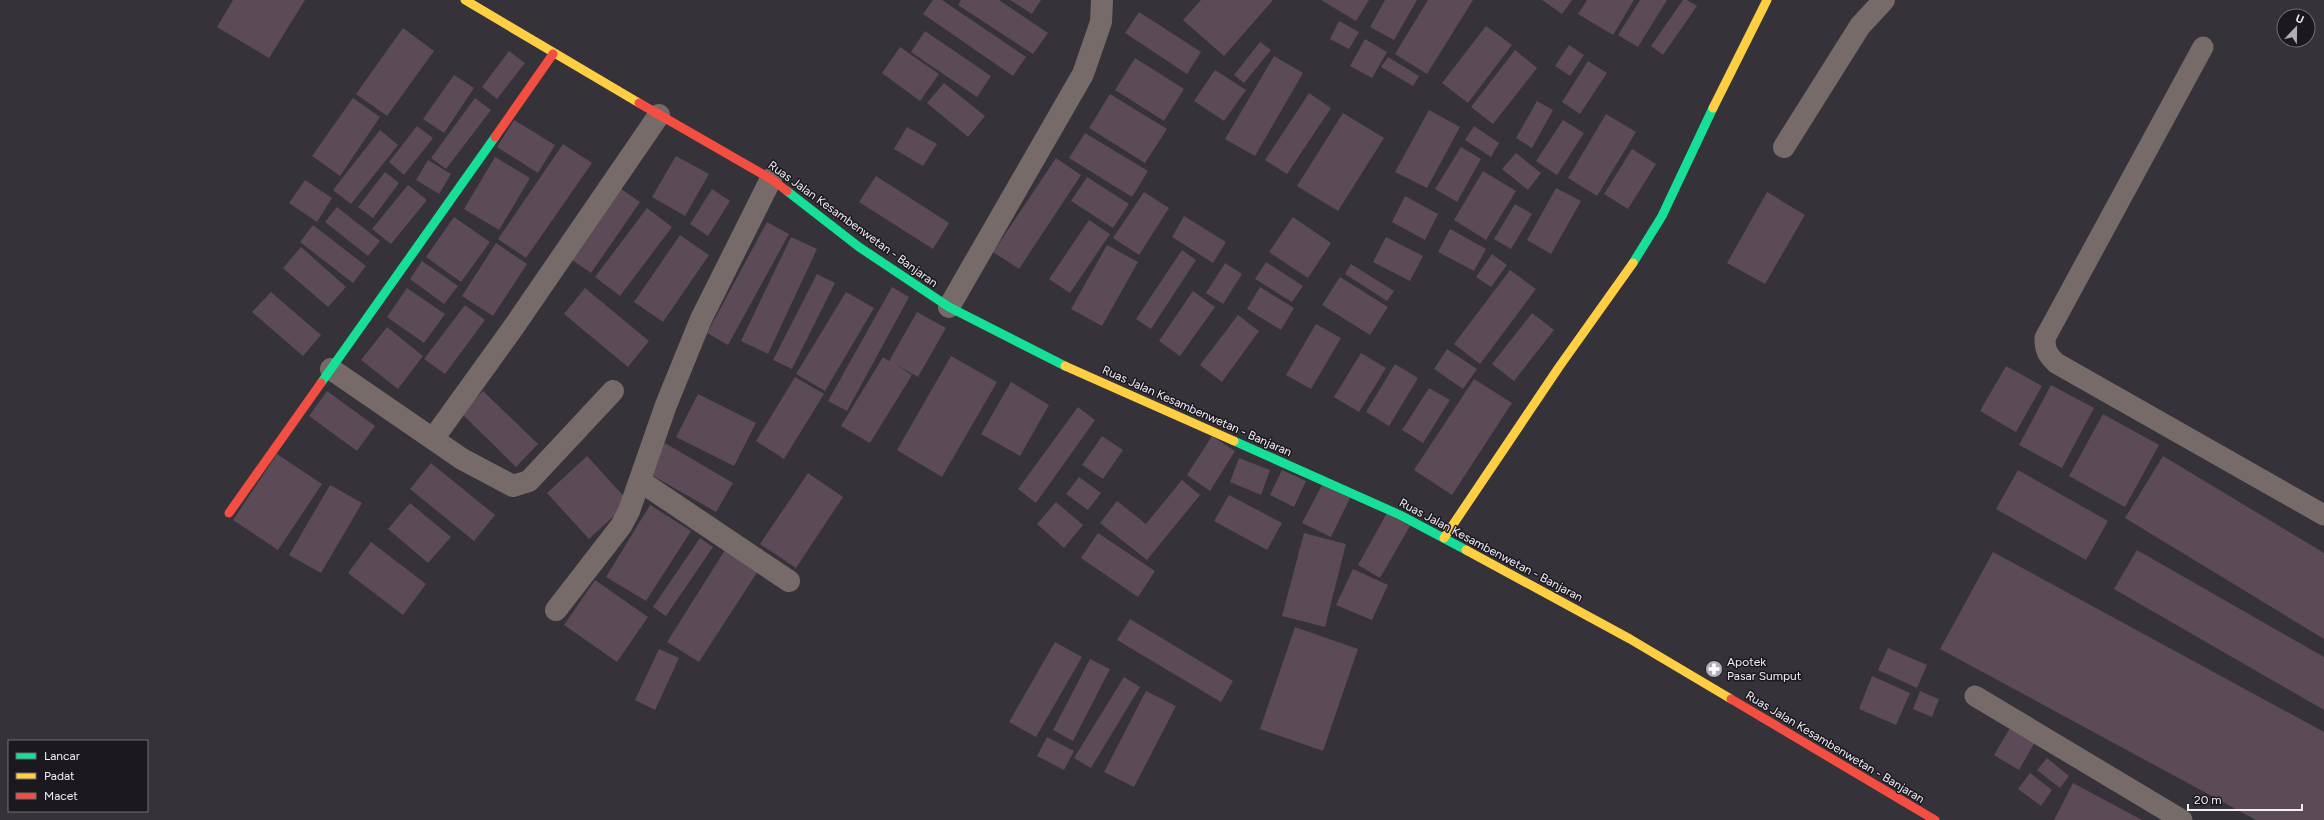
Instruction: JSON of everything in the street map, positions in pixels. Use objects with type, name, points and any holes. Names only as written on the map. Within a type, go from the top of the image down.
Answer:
[{"type":"main road","name":"Ruas Jalan Kesambenwetan - Banjaran","points":[[465,0],[554,54],[771,179],[859,247],[949,307],[1082,374],[1400,515],[1630,639],[1935,820]]},
{"type":"main road","points":[[1444,538],[1560,367],[1620,284],[1662,216],[1696,142],[1768,0]]},
{"type":"main road","points":[[229,514],[554,54]]},
{"type":"street","points":[[949,307],[1083,74],[1101,22],[1102,0]]},
{"type":"street","points":[[1784,147],[1860,26],[1884,0]]},
{"type":"street","points":[[433,439],[513,328],[659,114]]},
{"type":"street","points":[[556,610],[621,526],[640,481],[666,405],[701,319],[771,179]]},
{"type":"street","points":[[331,369],[462,459],[513,486],[529,482],[612,391]]},
{"type":"street","points":[[640,481],[789,581]]},
{"type":"lane","points":[[2203,47],[2045,338],[2045,348],[2047,354],[2056,363],[2324,515]]},
{"type":"lane","points":[[1975,696],[2182,820]]},
{"type":"building","points":[[233,0],[305,0],[269,58],[217,27]]},
{"type":"building","points":[[933,0],[942,0],[1026,57],[1013,76],[923,14]]},
{"type":"building","points":[[961,0],[999,0],[1048,33],[1033,54],[958,5]]},
{"type":"building","points":[[1010,0],[1041,0],[1032,14]]},
{"type":"building","points":[[1201,0],[1273,0],[1224,56],[1183,20]]},
{"type":"building","points":[[1321,0],[1369,0],[1356,21]]},
{"type":"building","points":[[1385,0],[1417,0],[1394,40],[1370,27]]},
{"type":"building","points":[[1428,0],[1473,0],[1427,74],[1395,54]]},
{"type":"building","points":[[1542,0],[1572,0],[1562,14]]},
{"type":"building","points":[[1587,0],[1634,0],[1613,35],[1578,14]]},
{"type":"building","points":[[1640,0],[1667,0],[1638,47],[1618,35]]},
{"type":"building","points":[[1683,0],[1687,0],[1697,6],[1663,55],[1651,46]]},
{"type":"building","points":[[1139,12],[1201,52],[1187,74],[1125,33]]},
{"type":"building","points":[[1339,21],[1359,32],[1349,49],[1330,39]]},
{"type":"building","points":[[1486,26],[1512,45],[1468,103],[1442,83]]},
{"type":"building","points":[[403,28],[434,51],[387,116],[356,94]]},
{"type":"building","points":[[925,31],[991,76],[977,97],[911,52]]},
{"type":"building","points":[[1365,39],[1387,52],[1372,78],[1350,66]]},
{"type":"building","points":[[1260,42],[1271,50],[1244,83],[1234,75]]},
{"type":"building","points":[[1569,45],[1584,55],[1570,76],[1555,66]]},
{"type":"building","points":[[900,47],[939,74],[920,101],[882,73]]},
{"type":"building","points":[[1515,50],[1537,68],[1493,124],[1471,107]]},
{"type":"building","points":[[509,51],[525,63],[497,99],[482,87]]},
{"type":"building","points":[[1274,56],[1303,73],[1255,156],[1225,139]]},
{"type":"building","points":[[1388,57],[1419,76],[1413,86],[1381,67]]},
{"type":"building","points":[[1135,58],[1184,89],[1164,121],[1115,90]]},
{"type":"building","points":[[1588,61],[1607,73],[1580,114],[1562,102]]},
{"type":"building","points":[[1215,70],[1246,90],[1224,121],[1194,101]]},
{"type":"building","points":[[454,75],[474,88],[444,133],[423,119]]},
{"type":"building","points":[[944,83],[985,116],[968,137],[927,103]]},
{"type":"building","points":[[1309,93],[1331,108],[1287,174],[1265,160]]},
{"type":"building","points":[[1110,94],[1167,129],[1145,163],[1089,128]]},
{"type":"building","points":[[353,98],[380,117],[340,176],[312,156]]},
{"type":"building","points":[[475,98],[491,110],[446,169],[431,158]]},
{"type":"building","points":[[1537,101],[1553,110],[1532,148],[1516,138]]},
{"type":"building","points":[[1429,110],[1460,127],[1427,188],[1395,172]]},
{"type":"building","points":[[1343,113],[1384,138],[1338,211],[1297,186]]},
{"type":"building","points":[[1606,114],[1636,132],[1597,196],[1568,178]]},
{"type":"building","points":[[514,120],[555,145],[538,173],[497,147]]},
{"type":"building","points":[[1563,120],[1584,133],[1557,175],[1536,161]]},
{"type":"building","points":[[417,126],[433,138],[404,175],[389,162]]},
{"type":"building","points":[[1474,126],[1499,143],[1491,157],[1465,140]]},
{"type":"building","points":[[907,127],[937,144],[923,166],[894,149]]},
{"type":"building","points":[[380,130],[398,145],[351,204],[333,190]]},
{"type":"building","points":[[1085,133],[1148,171],[1132,197],[1069,158]]},
{"type":"building","points":[[563,144],[592,163],[526,258],[498,239]]},
{"type":"building","points":[[1461,147],[1481,159],[1457,202],[1435,189]]},
{"type":"building","points":[[1632,149],[1656,164],[1628,209],[1604,194]]},
{"type":"building","points":[[1516,153],[1541,173],[1528,190],[1502,169]]},
{"type":"building","points":[[676,156],[709,174],[685,216],[652,197]]},
{"type":"building","points":[[495,157],[530,178],[499,230],[464,209]]},
{"type":"building","points":[[1056,158],[1081,175],[1019,269],[993,252]]},
{"type":"building","points":[[428,160],[451,174],[439,194],[416,180]]},
{"type":"building","points":[[1483,171],[1516,191],[1486,240],[1454,220]]},
{"type":"building","points":[[385,172],[399,183],[373,218],[358,207]]},
{"type":"building","points":[[876,176],[949,223],[933,249],[859,202]]},
{"type":"building","points":[[1087,177],[1129,204],[1113,228],[1071,201]]},
{"type":"building","points":[[305,180],[332,198],[317,222],[289,203]]},
{"type":"building","points":[[614,184],[640,202],[591,273],[565,255]]},
{"type":"building","points":[[408,185],[427,200],[391,244],[372,229]]},
{"type":"building","points":[[1556,188],[1581,201],[1551,254],[1527,240]]},
{"type":"building","points":[[712,189],[730,201],[708,236],[690,224]]},
{"type":"building","points":[[1144,192],[1169,208],[1139,255],[1113,238]]},
{"type":"building","points":[[1767,192],[1805,215],[1765,284],[1727,263]]},
{"type":"building","points":[[1405,196],[1438,214],[1425,240],[1392,222]]},
{"type":"building","points":[[1515,204],[1532,214],[1511,249],[1494,239]]},
{"type":"building","points":[[337,207],[380,241],[368,256],[325,222]]},
{"type":"building","points":[[647,208],[672,227],[620,296],[595,277]]},
{"type":"building","points":[[1184,216],[1226,242],[1213,263],[1172,237]]},
{"type":"building","points":[[454,217],[490,242],[461,282],[426,257]]},
{"type":"building","points":[[1293,217],[1331,243],[1308,278],[1269,252]]},
{"type":"building","points":[[1089,220],[1110,234],[1070,293],[1049,279]]},
{"type":"building","points":[[767,222],[789,234],[728,345],[707,333]]},
{"type":"building","points":[[313,225],[366,266],[353,283],[300,242]]},
{"type":"building","points":[[1450,229],[1486,249],[1474,271],[1438,252]]},
{"type":"building","points":[[680,235],[709,255],[663,322],[634,302]]},
{"type":"building","points":[[791,237],[817,249],[768,354],[741,341]]},
{"type":"building","points":[[1386,237],[1423,256],[1410,281],[1373,262]]},
{"type":"building","points":[[496,243],[527,264],[493,316],[462,296]]},
{"type":"building","points":[[1107,245],[1138,262],[1102,326],[1071,309]]},
{"type":"building","points":[[301,247],[346,287],[328,307],[283,268]]},
{"type":"building","points":[[1182,250],[1196,260],[1151,329],[1136,319]]},
{"type":"building","points":[[1492,254],[1507,265],[1491,287],[1476,277]]},
{"type":"building","points":[[422,261],[458,286],[444,304],[410,279]]},
{"type":"building","points":[[1266,262],[1303,286],[1292,302],[1255,279]]},
{"type":"building","points":[[1225,263],[1242,274],[1223,304],[1206,293]]},
{"type":"building","points":[[1351,264],[1394,291],[1387,301],[1345,274]]},
{"type":"building","points":[[1510,270],[1536,289],[1480,364],[1454,344]]},
{"type":"building","points":[[817,274],[835,283],[792,369],[773,360]]},
{"type":"building","points":[[1340,277],[1388,307],[1370,335],[1322,305]]},
{"type":"building","points":[[892,287],[909,297],[847,411],[828,401]]},
{"type":"building","points":[[1260,287],[1294,308],[1281,330],[1247,309]]},
{"type":"building","points":[[407,288],[445,314],[424,343],[387,317]]},
{"type":"building","points":[[585,288],[649,341],[628,367],[564,314]]},
{"type":"building","points":[[1193,291],[1215,307],[1180,356],[1159,341]]},
{"type":"building","points":[[271,292],[321,335],[303,356],[252,312]]},
{"type":"building","points":[[846,292],[874,308],[825,391],[796,374]]},
{"type":"building","points":[[465,305],[485,320],[445,374],[424,359]]},
{"type":"building","points":[[917,312],[946,328],[918,377],[895,364],[912,375],[870,443],[841,426],[883,357],[889,361]]},
{"type":"building","points":[[1532,313],[1554,330],[1514,381],[1492,364]]},
{"type":"building","points":[[1238,315],[1259,331],[1222,382],[1200,365]]},
{"type":"building","points":[[1316,324],[1341,338],[1311,389],[1286,375]]},
{"type":"building","points":[[387,327],[423,356],[398,389],[361,360]]},
{"type":"building","points":[[1447,349],[1477,369],[1463,389],[1434,369]]},
{"type":"building","points":[[1361,353],[1386,368],[1359,412],[1334,397]]},
{"type":"building","points":[[951,356],[997,382],[942,477],[897,450]]},
{"type":"building","points":[[1395,364],[1418,378],[1389,426],[1366,412]]},
{"type":"building","points":[[2006,366],[2042,386],[2016,432],[1980,411]]},
{"type":"building","points":[[795,377],[824,394],[784,459],[756,441]]},
{"type":"building","points":[[1474,379],[1512,403],[1452,495],[1414,470]]},
{"type":"building","points":[[1011,382],[1049,405],[1020,456],[981,434]]},
{"type":"building","points":[[2051,385],[2094,408],[2062,468],[2019,445]]},
{"type":"building","points":[[1429,388],[1450,400],[1423,443],[1402,430]]},
{"type":"building","points":[[327,391],[375,426],[357,451],[309,416]]},
{"type":"building","points":[[483,391],[538,444],[516,467],[461,413]]},
{"type":"building","points":[[698,394],[756,423],[734,466],[676,437]]},
{"type":"building","points":[[1078,407],[1095,420],[1036,503],[1018,489]]},
{"type":"building","points":[[2103,414],[2159,445],[2125,507],[2069,476]]},
{"type":"building","points":[[1102,436],[1123,450],[1103,479],[1082,465]]},
{"type":"building","points":[[1212,436],[1235,451],[1210,491],[1187,475]]},
{"type":"building","points":[[665,443],[733,483],[716,512],[648,473]]},
{"type":"building","points":[[277,454],[322,484],[278,550],[233,520]]},
{"type":"building","points":[[587,456],[629,502],[589,539],[547,493]]},
{"type":"building","points":[[2163,456],[2324,553],[2324,639],[2125,518]]},
{"type":"building","points":[[1239,458],[1270,470],[1261,495],[1230,482]]},
{"type":"building","points":[[431,463],[495,515],[474,541],[410,489]]},
{"type":"building","points":[[1282,470],[1306,481],[1294,507],[1270,495]]},
{"type":"building","points":[[2018,470],[2108,521],[2086,560],[1996,509]]},
{"type":"building","points":[[808,473],[843,497],[796,568],[760,544]]},
{"type":"building","points":[[1079,477],[1101,493],[1088,510],[1066,494]]},
{"type":"building","points":[[1182,480],[1200,495],[1147,560],[1100,523],[1117,501],[1146,524]]},
{"type":"building","points":[[330,485],[362,503],[321,573],[289,555]]},
{"type":"building","points":[[1322,485],[1350,498],[1331,537],[1302,523]]},
{"type":"building","points":[[1229,495],[1282,523],[1267,550],[1214,521]]},
{"type":"building","points":[[1056,502],[1083,525],[1064,548],[1037,524]]},
{"type":"building","points":[[410,503],[451,537],[428,563],[388,529]]},
{"type":"building","points":[[650,505],[691,531],[646,601],[606,577]]},
{"type":"building","points":[[1387,513],[1410,526],[1380,578],[1358,565]]},
{"type":"building","points":[[1098,533],[1155,571],[1138,597],[1081,558]]},
{"type":"building","points":[[1304,533],[1346,544],[1325,627],[1282,616]]},
{"type":"building","points":[[700,538],[713,547],[666,616],[653,607]]},
{"type":"building","points":[[371,542],[426,584],[403,615],[348,573]]},
{"type":"building","points":[[725,550],[758,571],[699,662],[667,642]]},
{"type":"building","points":[[2137,550],[2324,657],[2324,710],[2114,589]]},
{"type":"building","points":[[1993,552],[2324,732],[2324,820],[2256,820],[1940,649]]},
{"type":"building","points":[[1353,569],[1388,585],[1372,620],[1336,605]]},
{"type":"building","points":[[595,580],[648,617],[617,662],[564,625]]},
{"type":"building","points":[[1130,619],[1233,681],[1221,702],[1117,640]]},
{"type":"building","points":[[1295,627],[1358,649],[1323,751],[1260,729]]},
{"type":"building","points":[[1055,642],[1082,657],[1036,737],[1009,722]]},
{"type":"building","points":[[1888,648],[1927,665],[1917,688],[1878,670]]},
{"type":"building","points":[[659,649],[679,658],[655,710],[635,700]]},
{"type":"building","points":[[1090,659],[1110,669],[1073,741],[1053,730]]},
{"type":"building","points":[[1872,676],[1910,693],[1896,725],[1859,709]]},
{"type":"building","points":[[1124,677],[1140,687],[1091,768],[1074,758]]},
{"type":"building","points":[[1146,691],[1176,706],[1134,787],[1104,772]]},
{"type":"building","points":[[1920,691],[1939,699],[1932,717],[1913,709]]},
{"type":"building","points":[[2010,728],[2035,742],[2019,770],[1994,755]]},
{"type":"building","points":[[1047,737],[1074,751],[1064,770],[1037,756]]},
{"type":"building","points":[[2047,758],[2069,776],[2060,788],[2037,770]]},
{"type":"building","points":[[2030,773],[2052,790],[2041,806],[2018,789]]},
{"type":"building","points":[[2073,783],[2142,820],[2054,820]]},
{"type":"traffic: fast","points":[[1633,263],[1662,216],[1713,108]]},
{"type":"traffic: fast","points":[[321,383],[495,137]]},
{"type":"traffic: fast","points":[[787,191],[859,247],[949,307],[1065,366]]},
{"type":"traffic: fast","points":[[1234,441],[1400,515],[1466,550]]},
{"type":"traffic: slow","points":[[465,0],[639,103]]},
{"type":"traffic: slow","points":[[1713,108],[1767,0]]},
{"type":"traffic: slow","points":[[1444,538],[1559,367],[1633,263]]},
{"type":"traffic: slow","points":[[1065,366],[1234,441]]},
{"type":"traffic: slow","points":[[1466,550],[1630,639],[1731,699]]},
{"type":"traffic: jam","points":[[495,137],[553,54]]},
{"type":"traffic: jam","points":[[639,103],[771,179],[787,191]]},
{"type":"traffic: jam","points":[[229,513],[321,383]]},
{"type":"traffic: jam","points":[[1731,699],[1935,820]]},
{"type":"place","name":"Apotek Pasar Sumput","points":[[1714,669]]}]
